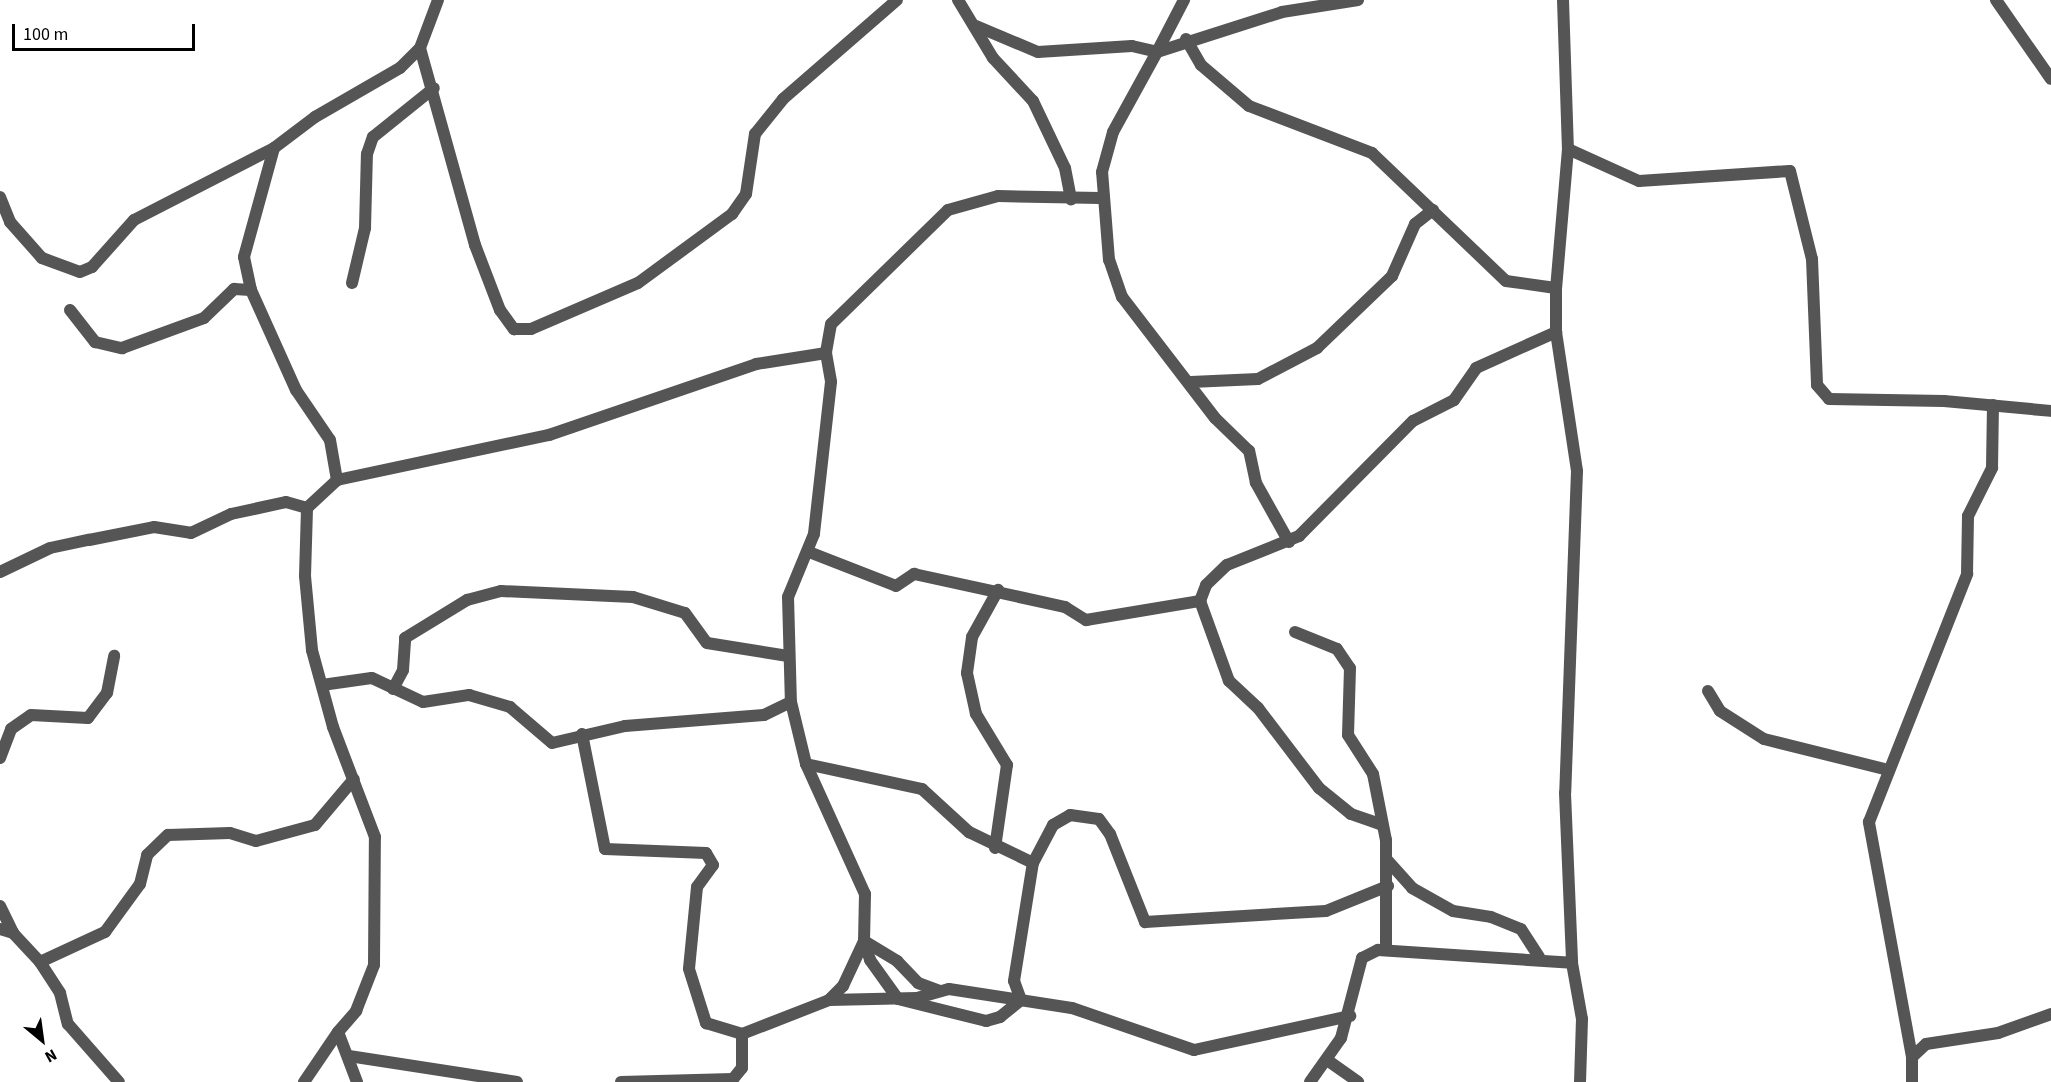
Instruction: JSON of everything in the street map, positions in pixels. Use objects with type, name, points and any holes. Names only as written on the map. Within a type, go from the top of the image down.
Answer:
[{"type":"street","points":[[0,197],[24,242],[42,258],[80,272],[106,255],[134,220],[274,148],[315,117],[400,68],[420,48],[438,0]]},
{"type":"street","points":[[420,48],[434,88],[475,245],[500,310],[514,329],[531,329],[639,283],[732,214],[746,194],[755,134],[783,99],[897,0]]},
{"type":"street","points":[[958,0],[976,26],[993,58],[1033,101],[1070,180],[1071,199]]},
{"type":"street","points":[[1184,0],[1113,132],[1100,198],[1109,260],[1122,297],[1147,336],[1191,382],[1215,418],[1249,451],[1256,483],[1289,542]]},
{"type":"street","points":[[976,26],[1038,52],[1132,46],[1157,52],[1186,39],[1282,12],[1358,0]]},
{"type":"street","points":[[1563,0],[1568,150],[1556,288],[1557,332],[1577,471],[1565,794],[1572,963],[1582,1019],[1580,1082]]},
{"type":"street","points":[[1996,0],[2051,79]]},
{"type":"street","points":[[1186,39],[1201,65],[1249,106],[1372,153],[1506,281],[1556,288]]},
{"type":"street","points":[[352,283],[365,228],[367,154],[373,137],[434,88]]},
{"type":"street","points":[[274,148],[246,239],[251,290],[296,390],[330,440],[337,480]]},
{"type":"street","points":[[1568,150],[1639,181],[1790,171],[1812,259],[1817,385],[1823,392],[1841,402],[1993,405],[2051,411]]},
{"type":"street","points":[[829,1000],[843,986],[864,942],[865,894],[806,764],[791,702],[788,656],[789,597],[808,552],[831,382],[826,353],[839,312],[948,210],[998,196],[1100,198]]},
{"type":"street","points":[[1191,382],[1258,379],[1317,348],[1392,276],[1415,224],[1433,210]]},
{"type":"street","points":[[70,310],[90,338],[122,348],[204,318],[234,289],[251,290]]},
{"type":"street","points":[[1380,824],[1351,814],[1319,788],[1258,708],[1229,681],[1200,601],[1206,585],[1227,565],[1289,542],[1413,421],[1454,400],[1476,368],[1557,332]]},
{"type":"street","points":[[304,1082],[338,1032],[356,1011],[374,965],[375,837],[322,685],[305,576],[307,508],[337,480],[549,435],[756,364],[826,353]]},
{"type":"street","points":[[1912,1082],[1912,1057],[1869,822],[1967,574],[1968,516],[1992,468],[1993,405]]},
{"type":"street","points":[[0,572],[50,548],[154,527],[191,533],[231,513],[275,504],[307,508]]},
{"type":"street","points":[[808,552],[896,586],[914,574],[998,590],[1095,621],[1200,601]]},
{"type":"street","points":[[995,849],[1007,765],[976,714],[967,673],[972,637],[998,590]]},
{"type":"street","points":[[393,688],[402,670],[405,638],[450,609],[501,591],[633,597],[685,613],[707,643],[788,656]]},
{"type":"street","points":[[1295,632],[1337,649],[1350,668],[1348,735],[1373,774],[1388,861],[1386,950]]},
{"type":"street","points":[[0,758],[11,729],[31,715],[88,718],[107,693],[114,656]]},
{"type":"street","points":[[322,685],[372,678],[423,702],[468,695],[510,707],[552,742],[582,734],[764,716],[791,702]]},
{"type":"street","points":[[1708,691],[1720,711],[1764,739],[1888,770]]},
{"type":"street","points":[[582,734],[605,849],[706,853],[713,865],[697,887],[689,969],[706,1023],[742,1034],[829,1000],[898,999],[940,991],[974,988],[1131,1025],[1194,1050],[1350,1016]]},
{"type":"street","points":[[806,764],[922,789],[995,849],[1034,863]]},
{"type":"street","points":[[40,962],[105,932],[140,884],[147,855],[168,835],[230,833],[256,841],[315,825],[354,779]]},
{"type":"street","points":[[1021,1000],[1014,981],[1034,863],[1061,819],[1099,819],[1110,834],[1138,912],[1155,925],[1326,911],[1388,886]]},
{"type":"street","points":[[1388,861],[1412,888],[1453,911],[1511,923],[1539,957]]},
{"type":"street","points":[[0,906],[13,933],[40,962],[60,993],[68,1024],[120,1082]]},
{"type":"street","points":[[0,928],[13,933]]},
{"type":"street","points":[[864,942],[897,961],[918,983],[940,991]]},
{"type":"street","points":[[864,942],[880,977],[898,999],[986,1021],[1021,1000]]},
{"type":"street","points":[[1310,1082],[1327,1060],[1350,1016],[1362,958],[1386,950],[1539,957],[1572,963]]},
{"type":"street","points":[[1912,1057],[1926,1044],[1998,1033],[2051,1014]]},
{"type":"street","points":[[338,1032],[357,1082]]},
{"type":"street","points":[[621,1082],[733,1079],[742,1068],[742,1034]]},
{"type":"street","points":[[349,1056],[517,1082]]},
{"type":"street","points":[[1327,1060],[1358,1082]]}]
